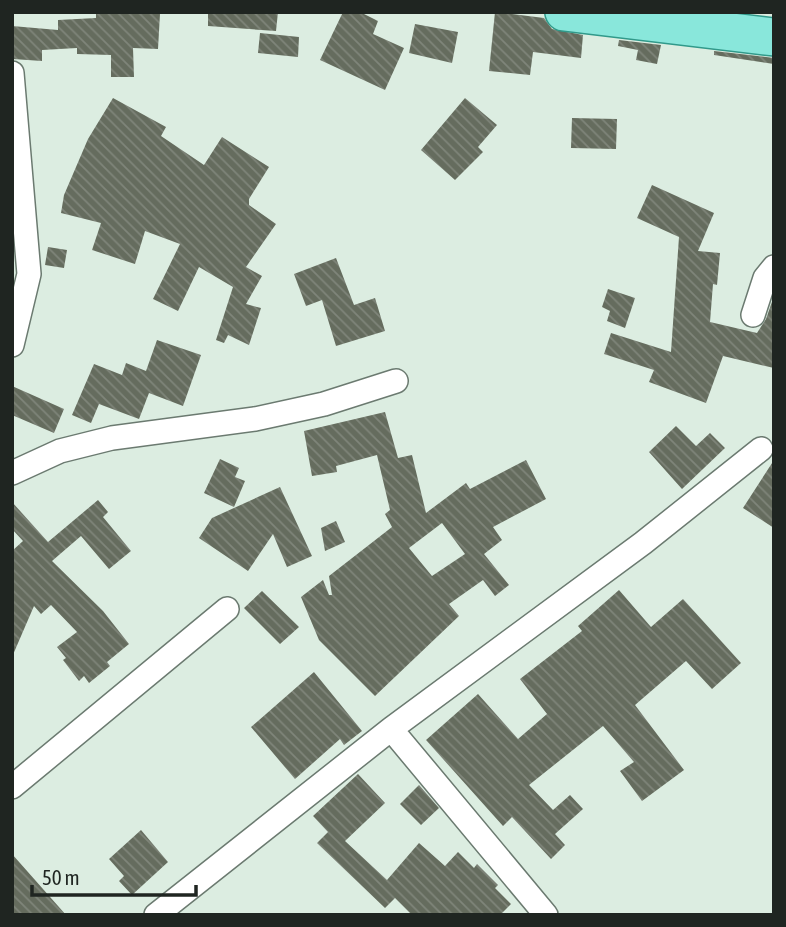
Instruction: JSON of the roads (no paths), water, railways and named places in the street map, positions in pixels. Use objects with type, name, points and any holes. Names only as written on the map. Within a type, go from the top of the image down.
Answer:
[{"type":"main road","points":[[564,12],[724,21],[774,37]]},
{"type":"street","points":[[12,73],[29,274],[12,345]]},
{"type":"street","points":[[752,315],[765,278],[774,267]]},
{"type":"street","points":[[12,473],[60,451],[112,438],[255,419],[324,404],[396,381]]},
{"type":"street","points":[[156,915],[391,729],[643,543],[761,449]]},
{"type":"street","points":[[12,787],[227,609]]},
{"type":"street","points":[[391,729],[546,915]]}]
